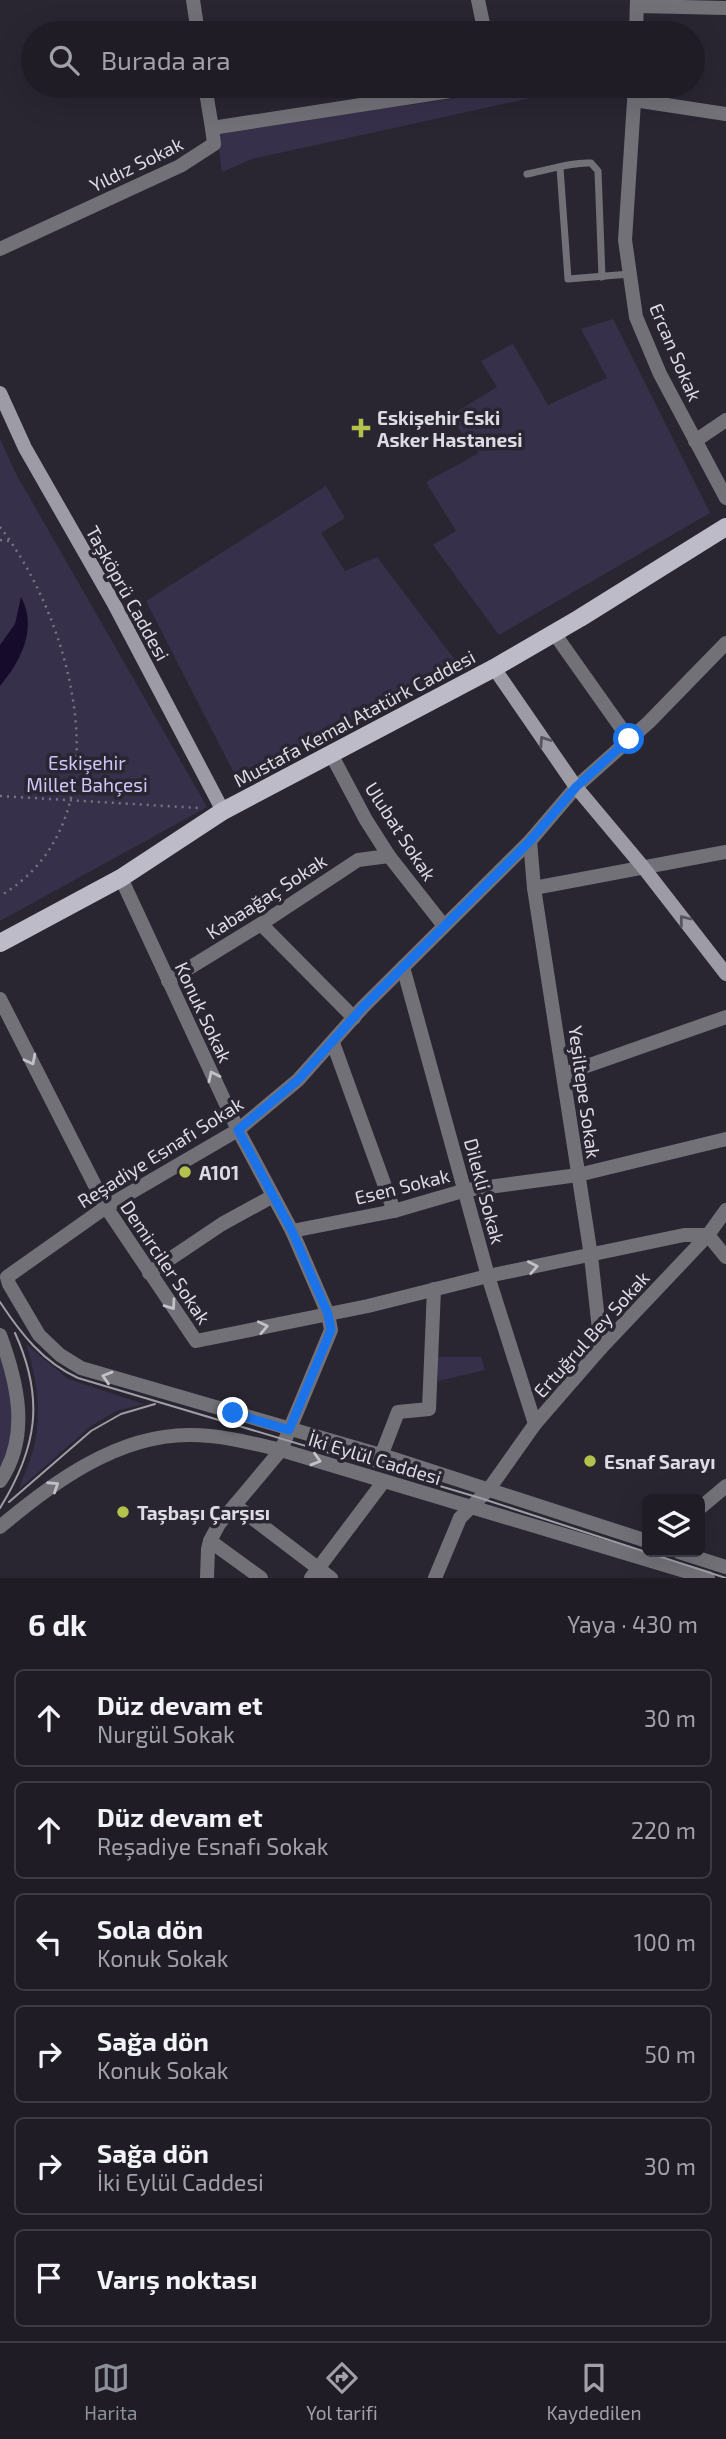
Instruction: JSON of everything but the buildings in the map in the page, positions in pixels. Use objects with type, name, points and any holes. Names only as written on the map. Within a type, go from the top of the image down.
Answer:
[{"type":"main road","name":"Taşköprü Caddesi","points":[[0,393],[25,447],[113,602],[223,811]]},
{"type":"main road","name":"Mustafa Kemal Atatürk Caddesi","points":[[0,943],[121,878],[223,811],[494,668],[726,527]]},
{"type":"main road","points":[[494,668],[576,787],[643,867],[726,974]]},
{"type":"street","points":[[193,0],[196,21]]},
{"type":"street","points":[[478,0],[482,21]]},
{"type":"street","points":[[636,21],[637,3],[726,8]]},
{"type":"street","points":[[207,98],[212,128],[406,98]]},
{"type":"street","name":"Ercan Sokak","points":[[634,98],[625,240],[636,317],[660,374],[726,498]]},
{"type":"street","points":[[656,98],[726,114]]},
{"type":"street","name":"Yıldız Sokak","points":[[0,249],[180,166],[214,144],[212,128]]},
{"type":"street","points":[[695,441],[726,420]]},
{"type":"street","points":[[554,633],[629,739]]},
{"type":"street","name":"Reşadiye Esnafı Sokak","points":[[20,1301],[7,1277],[106,1207],[238,1130],[298,1080],[403,967],[530,841],[576,787],[726,643]]},
{"type":"street","name":"Ulubat Sokak","points":[[331,754],[366,820],[389,856],[444,926]]},
{"type":"street","name":"Yeşiltepe Sokak","points":[[530,841],[534,888],[591,1256],[601,1348]]},
{"type":"street","points":[[534,888],[726,852]]},
{"type":"street","name":"Kabaağaç Sokak","points":[[168,981],[358,860],[389,856]]},
{"type":"street","name":"Konuk Sokak","points":[[121,878],[238,1130],[292,1231],[328,1314]]},
{"type":"street","points":[[261,924],[354,1018]]},
{"type":"street","name":"Dilekli Sokak","points":[[403,967],[488,1276],[535,1424]]},
{"type":"street","name":"Demirciler Sokak","points":[[0,999],[106,1207],[196,1341],[328,1314],[488,1276],[684,1236],[708,1236]]},
{"type":"street","points":[[564,1074],[726,1017]]},
{"type":"street","points":[[333,1043],[394,1211]]},
{"type":"street","name":"Esen Sokak","points":[[292,1231],[394,1211],[466,1190],[578,1175],[726,1139]]},
{"type":"street","points":[[149,1273],[222,1224],[273,1196]]},
{"type":"street","name":"Ertuğrul Bey Sokak","points":[[435,1578],[460,1518],[489,1489],[535,1424],[601,1348],[708,1236],[726,1210]]},
{"type":"street","points":[[708,1236],[726,1257]]},
{"type":"street","points":[[381,1456],[398,1412],[429,1409],[434,1289]]},
{"type":"street","name":"İki Eylül Caddesi","points":[[20,1301],[39,1335],[60,1355],[81,1368],[381,1456],[642,1539]]},
{"type":"street","points":[[207,1578],[208,1549],[219,1524],[281,1450],[331,1330],[328,1314]]},
{"type":"street","points":[[0,1335],[12,1367],[19,1421],[14,1451],[0,1480]]},
{"type":"street","name":"İki Eylül Caddesi","points":[[0,1527],[49,1489],[93,1461],[154,1438],[188,1434],[226,1437],[281,1450],[708,1578]]},
{"type":"street","points":[[315,1573],[384,1481]]},
{"type":"street","points":[[705,1504],[726,1486]]},
{"type":"street","points":[[235,1505],[315,1573],[331,1578]]},
{"type":"street","points":[[210,1541],[261,1578]]},
{"type":"street","points":[[695,1557],[726,1567]]},
{"type":"lane","points":[[527,174],[560,168],[575,162],[591,163],[598,171],[602,276]]},
{"type":"lane","points":[[560,168],[568,279],[630,274]]},
{"type":"path","points":[[0,527],[34,580],[46,605],[64,656],[76,733],[74,781],[62,824],[43,859],[17,886],[0,896]]},
{"type":"path","points":[[0,540],[10,541]]},
{"type":"path","points":[[0,796],[201,808]]},
{"type":"green space","points":[[458,98],[531,98],[252,159],[222,172],[217,132]]},
{"type":"green space","points":[[613,319],[710,513],[499,635],[433,545],[456,531],[426,482],[479,453],[448,417],[497,387],[481,361],[513,344],[548,405],[607,378],[581,329]]},
{"type":"green space","name":"Eskişehir Millet Bahçesi","points":[[0,439],[16,474],[207,807],[0,921]]},
{"type":"green space","points":[[326,486],[345,518],[321,533],[345,571],[377,557],[458,664],[238,781],[146,601]]},
{"type":"green space","points":[[26,1344],[68,1379],[144,1404],[116,1411],[91,1426],[19,1489],[34,1448],[38,1417],[35,1380]]},
{"type":"green space","points":[[0,1351],[14,1396],[12,1436],[0,1471]]},
{"type":"green space","points":[[436,1357],[481,1357],[485,1370],[438,1381]]},
{"type":"shaded area","points":[[21,597],[28,620],[25,644],[15,666],[0,686],[0,645],[15,624]]},
{"type":"tram line","points":[[0,1302],[43,1355],[78,1378],[480,1498],[726,1578]]},
{"type":"tram line","points":[[0,1508],[22,1465],[33,1423],[31,1380],[15,1333]]},
{"type":"tram line","points":[[9,1502],[91,1431],[121,1414],[155,1404]]},
{"type":"place","name":"Eskişehir Eski Asker Hastanesi","points":[[361,428]]},
{"type":"place","name":"A101","points":[[185,1172]]},
{"type":"place","name":"Esnaf Sarayı","points":[[590,1461]]},
{"type":"place","name":"Taşbaşı Çarşısı","points":[[123,1512]]},
{"type":"route","points":[[233,1413],[289,1430],[331,1330],[328,1314],[292,1231],[238,1130],[298,1080],[363,1007],[530,841],[576,787],[629,739]]}]
